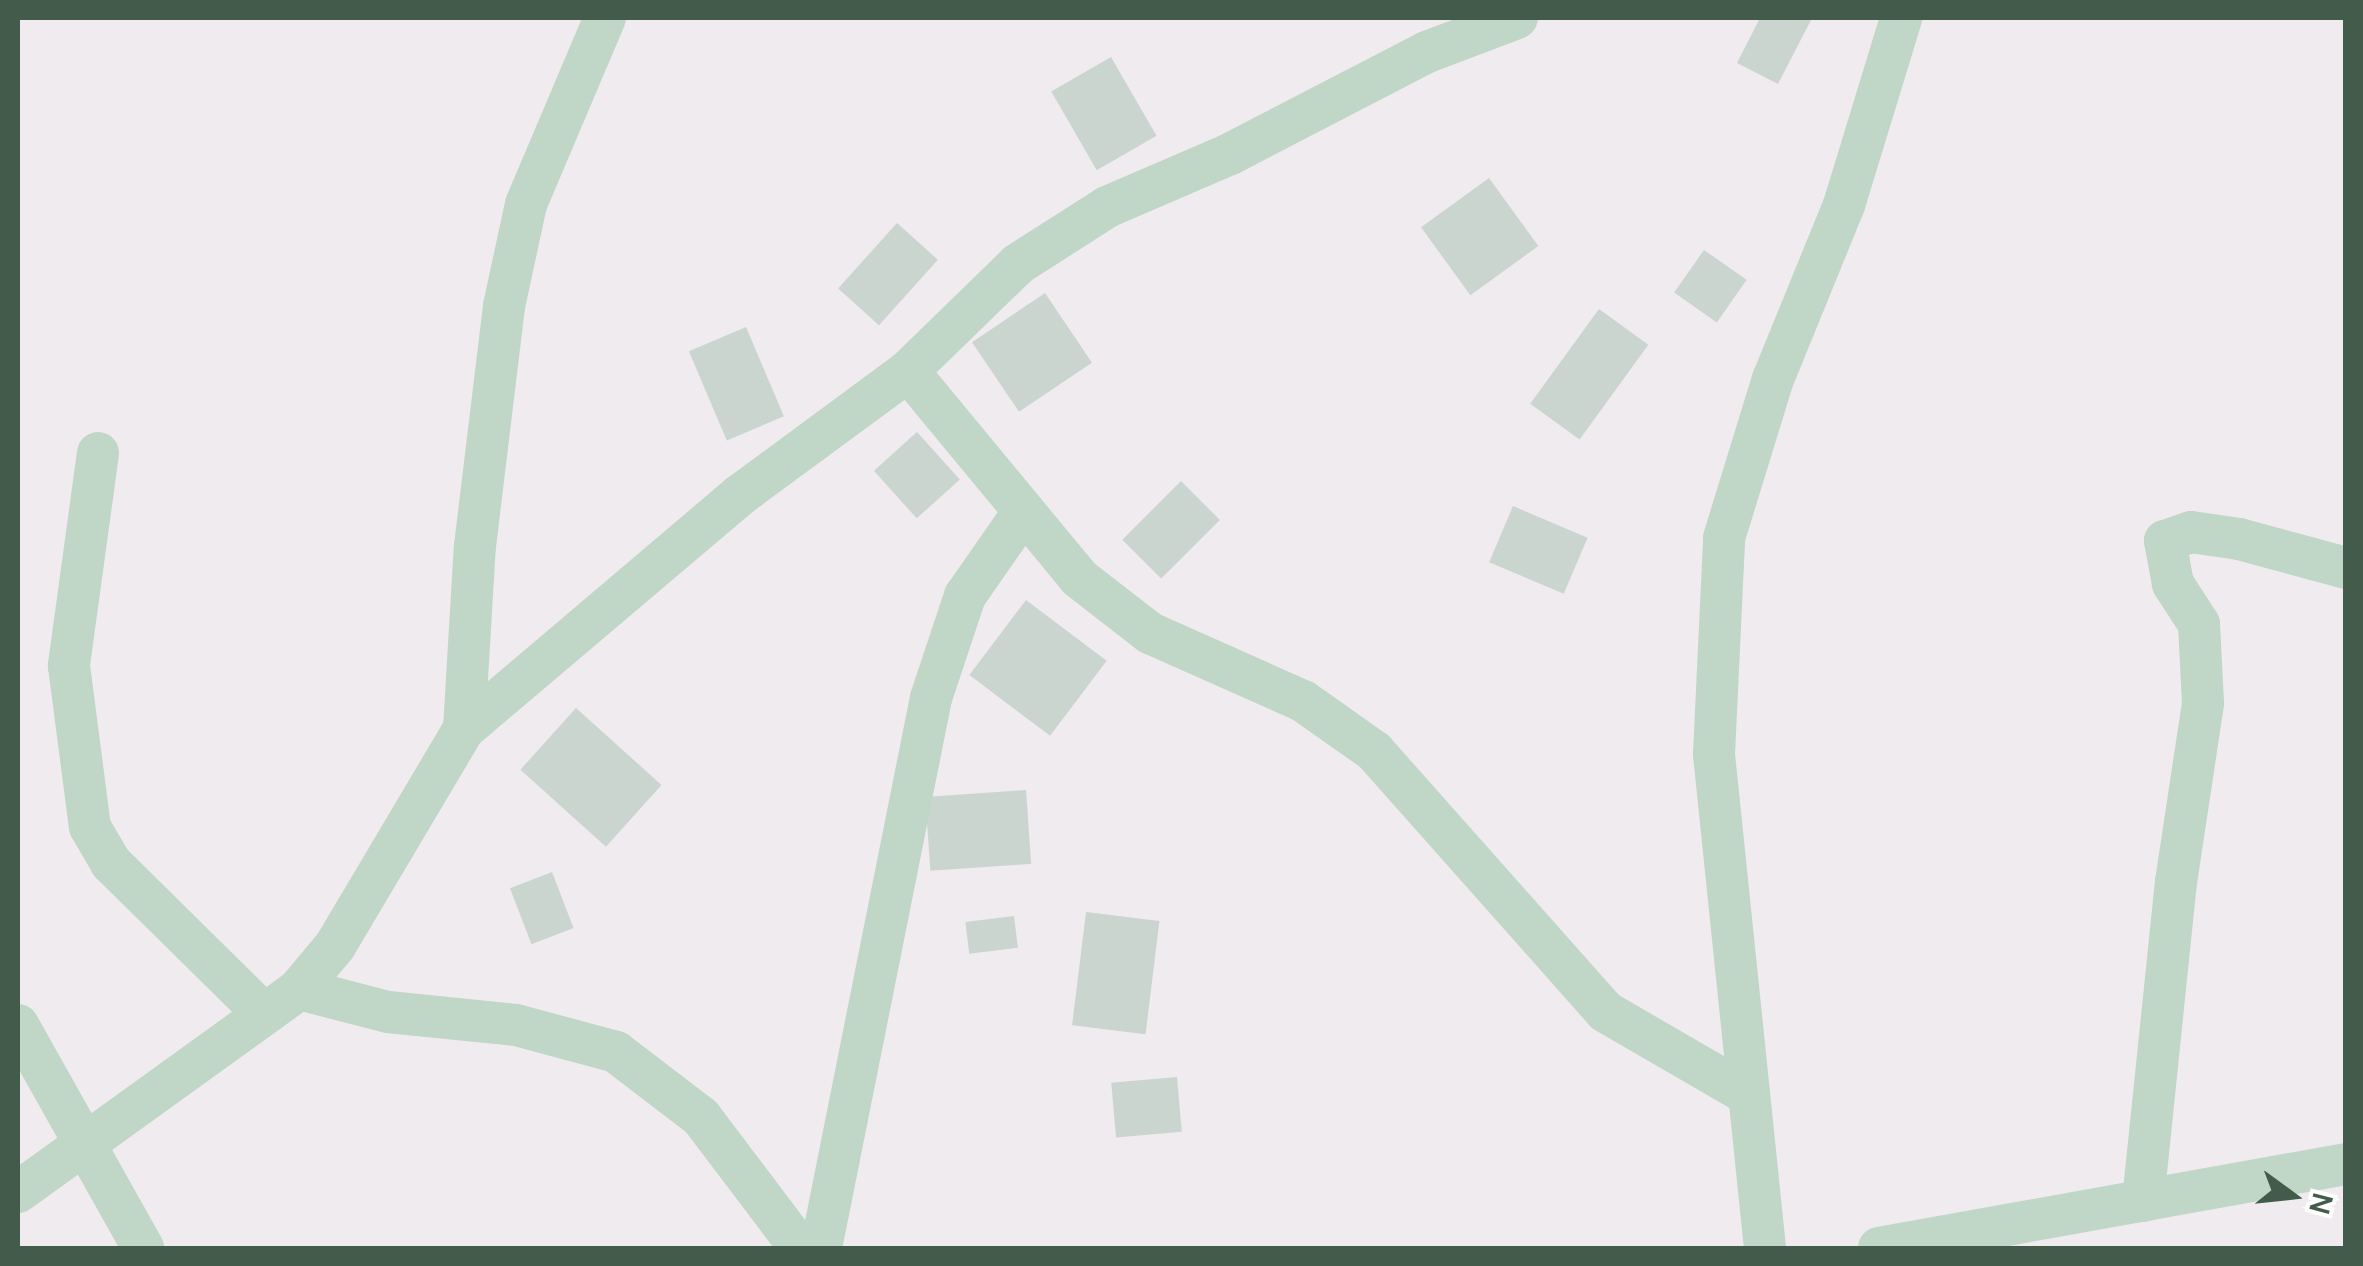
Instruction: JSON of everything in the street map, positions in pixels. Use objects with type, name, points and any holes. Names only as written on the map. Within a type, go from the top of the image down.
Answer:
[{"type":"street","points":[[464,729],[475,546],[504,306],[526,204],[606,18]]},
{"type":"street","points":[[1765,1248],[1714,754],[1724,538],[1774,380],[1844,205],[1901,18]]},
{"type":"street","points":[[18,1192],[87,1146],[299,989],[335,946],[464,729],[740,495],[908,371],[1018,264],[1107,207],[1497,21]]},
{"type":"street","points":[[908,371],[1080,578],[1150,634],[1303,701],[1374,751],[1606,1012],[1749,1095]]},
{"type":"street","points":[[98,453],[69,666],[90,827],[111,863],[264,1014]]},
{"type":"street","points":[[821,1248],[930,698],[965,596],[1024,511]]},
{"type":"street","points":[[2143,1201],[2176,882],[2204,703],[2199,624],[2173,584],[2165,540],[2191,532],[2223,536],[2346,568]]},
{"type":"street","points":[[299,989],[388,1012],[516,1026],[616,1052],[702,1117],[800,1248]]},
{"type":"street","points":[[18,1025],[143,1248]]},
{"type":"street","points":[[1878,1248],[2346,1164]]},
{"type":"building","points":[[1760,18],[1812,18],[1778,84],[1737,63]]},
{"type":"building","points":[[1111,57],[1156,136],[1097,170],[1051,92]]},
{"type":"building","points":[[1489,178],[1538,246],[1470,295],[1421,227]]},
{"type":"building","points":[[897,223],[938,260],[879,325],[838,288]]},
{"type":"building","points":[[1704,250],[1747,280],[1717,322],[1674,293]]},
{"type":"building","points":[[1045,293],[1092,363],[1019,412],[972,342]]},
{"type":"building","points":[[1599,309],[1648,345],[1580,440],[1530,404]]},
{"type":"building","points":[[746,327],[784,416],[727,441],[689,351]]},
{"type":"building","points":[[917,432],[960,480],[917,518],[874,471]]},
{"type":"building","points":[[1181,481],[1220,520],[1161,579],[1122,540]]},
{"type":"building","points":[[1513,506],[1588,538],[1564,594],[1489,562]]},
{"type":"building","points":[[1026,600],[1107,661],[1050,736],[969,675]]},
{"type":"building","points":[[576,708],[661,785],[606,847],[520,770]]},
{"type":"building","points":[[1026,790],[1031,864],[930,871],[925,797]]},
{"type":"building","points":[[552,872],[574,928],[531,944],[510,888]]},
{"type":"building","points":[[1086,912],[1159,921],[1146,1034],[1072,1025]]},
{"type":"building","points":[[1014,916],[1018,948],[969,954],[965,922]]},
{"type":"building","points":[[1177,1077],[1182,1132],[1116,1138],[1111,1083]]}]
